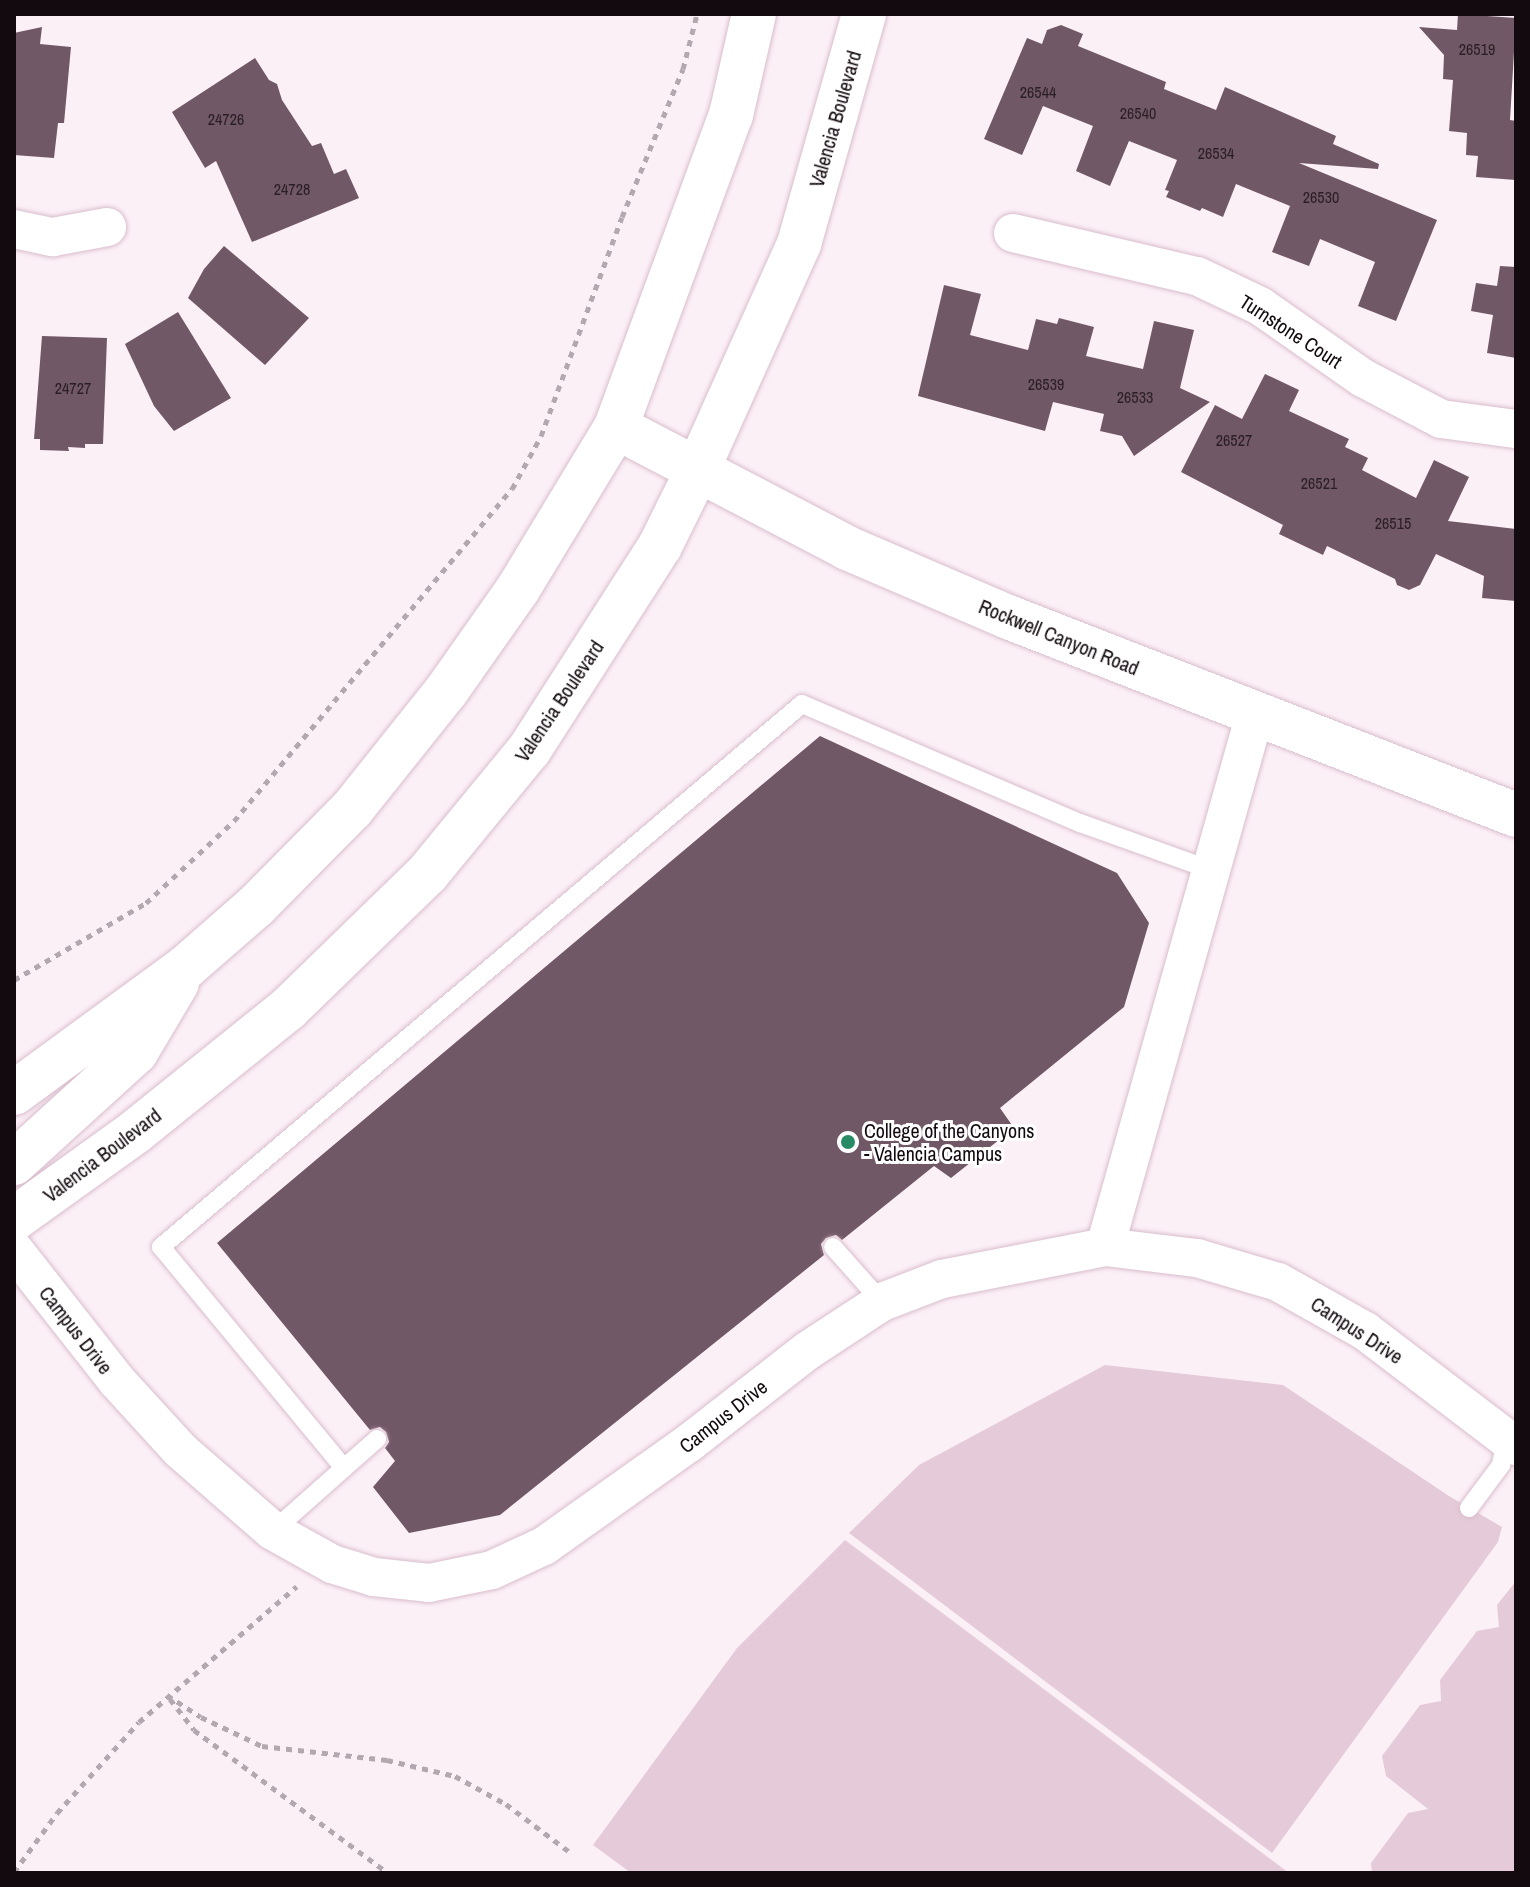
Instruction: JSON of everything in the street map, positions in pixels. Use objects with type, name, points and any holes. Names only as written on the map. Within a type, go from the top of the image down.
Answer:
[{"type":"main road","points":[[14,1093],[186,967],[256,906],[352,809],[438,702],[518,589],[616,427],[731,115],[754,14]]},
{"type":"main road","name":"Valencia Boulevard","points":[[14,1219],[135,1132],[288,1009],[427,874],[529,750],[660,546],[697,471],[799,244],[864,14]]},
{"type":"main road","name":"Rockwell Canyon Road","points":[[616,427],[862,555],[1008,617],[1516,815]]},
{"type":"main road","points":[[14,1163],[136,1052],[186,967]]},
{"type":"street","points":[[14,229],[53,237],[107,227]]},
{"type":"street","name":"Turnstone Court","points":[[1013,233],[1197,276],[1260,306],[1363,378],[1441,419],[1516,429]]},
{"type":"street","points":[[1105,1247],[1255,714]]},
{"type":"street","name":"Campus Drive","points":[[14,1250],[117,1381],[159,1427],[273,1531],[332,1564],[374,1577],[429,1583],[492,1570],[544,1546],[689,1443],[807,1351],[882,1302],[942,1279],[1105,1247],[1197,1258],[1278,1282],[1365,1331],[1513,1431]]},
{"type":"lane","points":[[344,1468],[161,1247],[802,704],[1080,823],[1211,870]]},
{"type":"lane","points":[[833,1247],[882,1302]]},
{"type":"lane","points":[[1469,1508],[1501,1465],[1513,1431]]},
{"type":"lane","points":[[273,1531],[377,1439]]},
{"type":"path","points":[[14,980],[146,903],[234,821],[512,489],[541,436],[622,217],[683,69],[697,14]]},
{"type":"path","points":[[14,1872],[94,1769],[167,1695],[297,1586]]},
{"type":"path","points":[[167,1695],[201,1717],[262,1746],[387,1760],[455,1776],[506,1804],[571,1853]]},
{"type":"path","points":[[167,1695],[194,1730],[388,1873]]},
{"type":"shaded area","points":[[1105,1365],[1283,1385],[1449,1496],[1502,1527],[1498,1542],[1272,1853],[849,1533],[919,1465]]},
{"type":"shaded area","points":[[845,1540],[1289,1873],[631,1873],[593,1845],[737,1648]]},
{"type":"shaded area","points":[[1516,1581],[1516,1870],[1512,1873],[1372,1873],[1371,1863],[1408,1813],[1428,1809],[1386,1776],[1382,1756],[1420,1705],[1441,1701],[1440,1680],[1477,1631],[1499,1627],[1497,1605]]},
{"type":"building","points":[[1458,14],[1516,18],[1510,120],[1516,121],[1516,180],[1476,177],[1478,156],[1466,155],[1467,133],[1449,131],[1453,80],[1443,79],[1444,55],[1419,27],[1457,30]]},
{"type":"building","points":[[1061,25],[1083,34],[1078,46],[1166,82],[1164,89],[1216,110],[1225,87],[1336,136],[1333,144],[1379,164],[1378,169],[1299,163],[1437,220],[1396,321],[1358,306],[1375,262],[1320,239],[1309,266],[1272,252],[1290,206],[1236,184],[1223,217],[1202,208],[1200,211],[1166,197],[1169,191],[1165,190],[1177,160],[1129,141],[1110,186],[1076,171],[1093,126],[1043,106],[1022,155],[984,139],[1027,38],[1042,44],[1047,30]]},
{"type":"building","points":[[42,27],[40,44],[71,47],[64,123],[58,123],[54,158],[14,155],[14,33]]},
{"type":"building","points":[[255,58],[269,80],[277,84],[282,100],[312,146],[321,143],[334,174],[346,169],[359,198],[252,242],[216,161],[205,168],[172,112]]},
{"type":"building","points":[[224,246],[309,318],[265,365],[188,298],[204,269]]},
{"type":"building","points":[[1500,266],[1516,267],[1516,358],[1487,353],[1493,315],[1471,311],[1476,283],[1497,286]]},
{"type":"building","points":[[944,285],[981,294],[970,335],[1028,350],[1036,319],[1057,324],[1059,318],[1094,327],[1086,356],[1143,369],[1154,321],[1194,330],[1180,388],[1210,402],[1134,456],[1122,436],[1100,431],[1104,414],[1053,402],[1045,431],[918,396]]},
{"type":"building","points":[[178,312],[231,398],[174,431],[154,406],[125,344]]},
{"type":"building","points":[[42,336],[107,338],[103,444],[85,444],[85,448],[68,447],[69,451],[40,450],[40,439],[34,439]]},
{"type":"building","points":[[1265,374],[1299,390],[1289,411],[1349,439],[1345,447],[1368,458],[1362,470],[1416,498],[1434,460],[1469,477],[1448,521],[1516,529],[1516,601],[1482,598],[1484,576],[1436,554],[1420,585],[1409,590],[1397,585],[1395,579],[1327,546],[1323,555],[1279,534],[1283,525],[1181,472],[1215,405],[1242,419]]},
{"type":"building","points":[[820,736],[1117,873],[1149,923],[1124,1007],[1000,1108],[1014,1128],[951,1178],[934,1166],[842,1240],[836,1235],[826,1238],[821,1244],[824,1255],[500,1515],[409,1533],[373,1487],[395,1461],[385,1448],[389,1442],[386,1432],[380,1427],[370,1430],[217,1243]]},
{"type":"place","name":"College of the Canyons - Valencia Campus","points":[[848,1142]]}]
